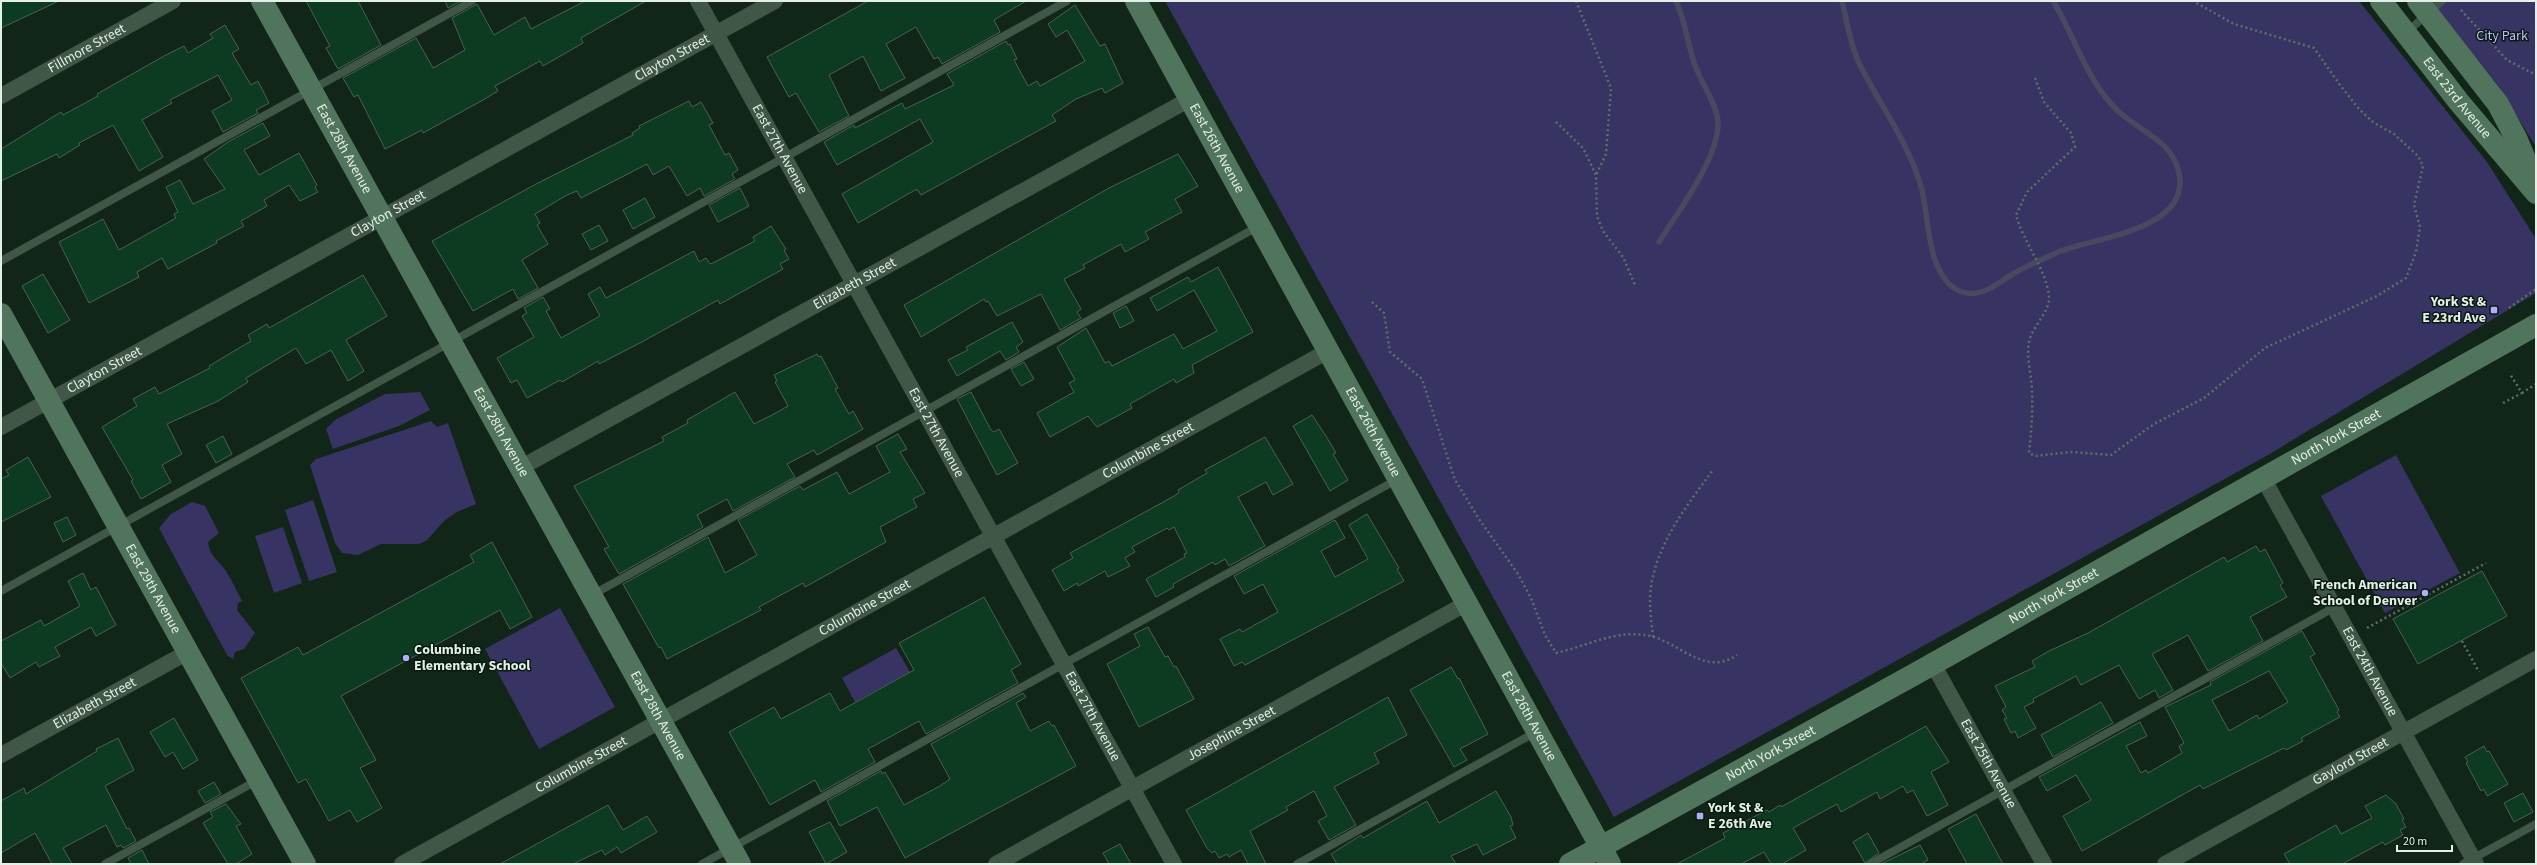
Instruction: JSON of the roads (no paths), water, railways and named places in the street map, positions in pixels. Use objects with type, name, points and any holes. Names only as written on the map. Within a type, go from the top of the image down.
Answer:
[{"type":"street","name":"Fillmore Street","points":[[1,96],[173,1]]},
{"type":"street","name":"East 28th Avenue","points":[[262,1],[735,856]]},
{"type":"street","name":"East 27th Avenue","points":[[698,1],[1174,864]]},
{"type":"street","name":"Clayton Street","points":[[1,427],[775,1]]},
{"type":"street","name":"East 26th Avenue","points":[[1136,1],[1606,855]]},
{"type":"street","name":"East 23rd Avenue","points":[[2382,1],[2481,129],[2536,193]]},
{"type":"street","name":"East 23rd Avenue","points":[[2429,5],[2498,104],[2517,140],[2536,184]]},
{"type":"street","name":"Elizabeth Street","points":[[520,468],[1190,99]]},
{"type":"street","name":"East 29th Avenue","points":[[1,314],[305,864]]},
{"type":"street","name":"North York Street","points":[[1570,864],[1606,855],[1933,664],[2536,325]]},
{"type":"street","name":"Columbine Street","points":[[402,864],[1328,351]]},
{"type":"street","name":"East 24th Avenue","points":[[2263,478],[2404,732],[2471,862]]},
{"type":"street","name":"Josephine Street","points":[[996,864],[1467,603]]},
{"type":"street","name":"Elizabeth Street","points":[[1,755],[188,652]]},
{"type":"street","name":"Gaylord Street","points":[[2165,864],[2536,659]]},
{"type":"street","name":"East 25th Avenue","points":[[1933,664],[2044,864]]},
{"type":"lane","points":[[1,261],[472,1]]},
{"type":"lane","points":[[1,591],[1068,1]]},
{"type":"lane","points":[[2406,33],[2429,5]]},
{"type":"lane","points":[[591,596],[1259,226]]},
{"type":"lane","points":[[702,864],[735,856],[1064,664],[1399,479]]},
{"type":"lane","points":[[1870,864],[2335,607]]},
{"type":"lane","points":[[1297,864],[1537,731]]},
{"type":"lane","points":[[105,864],[258,779]]},
{"type":"lane","points":[[2471,862],[2536,824]]},
{"type":"waterway","points":[[1659,242],[1687,200],[1705,167],[1717,135],[1718,121],[1717,114],[1695,65],[1676,1]]},
{"type":"waterway","points":[[1842,1],[1851,41],[1859,63],[1894,125],[1917,173],[1922,190],[1930,243],[1939,269],[1945,280],[1954,288],[1971,293],[1978,293],[1990,289],[2023,268],[2056,253],[2136,229],[2155,220],[2170,208],[2179,192],[2179,173],[2175,161],[2169,151],[2151,135],[2131,122],[2113,106],[2103,94],[2087,69],[2053,1]]},
{"type":"place","name":"York St & E 23rd Ave","points":[[2494,310]]},
{"type":"place","name":"French American School of Denver","points":[[2425,593]]},
{"type":"place","name":"Columbine Elementary School","points":[[406,658]]},
{"type":"place","name":"York St & E 26th Ave","points":[[1700,816]]},
{"type":"park label","name":"City Park","points":[[2502,36]]}]
